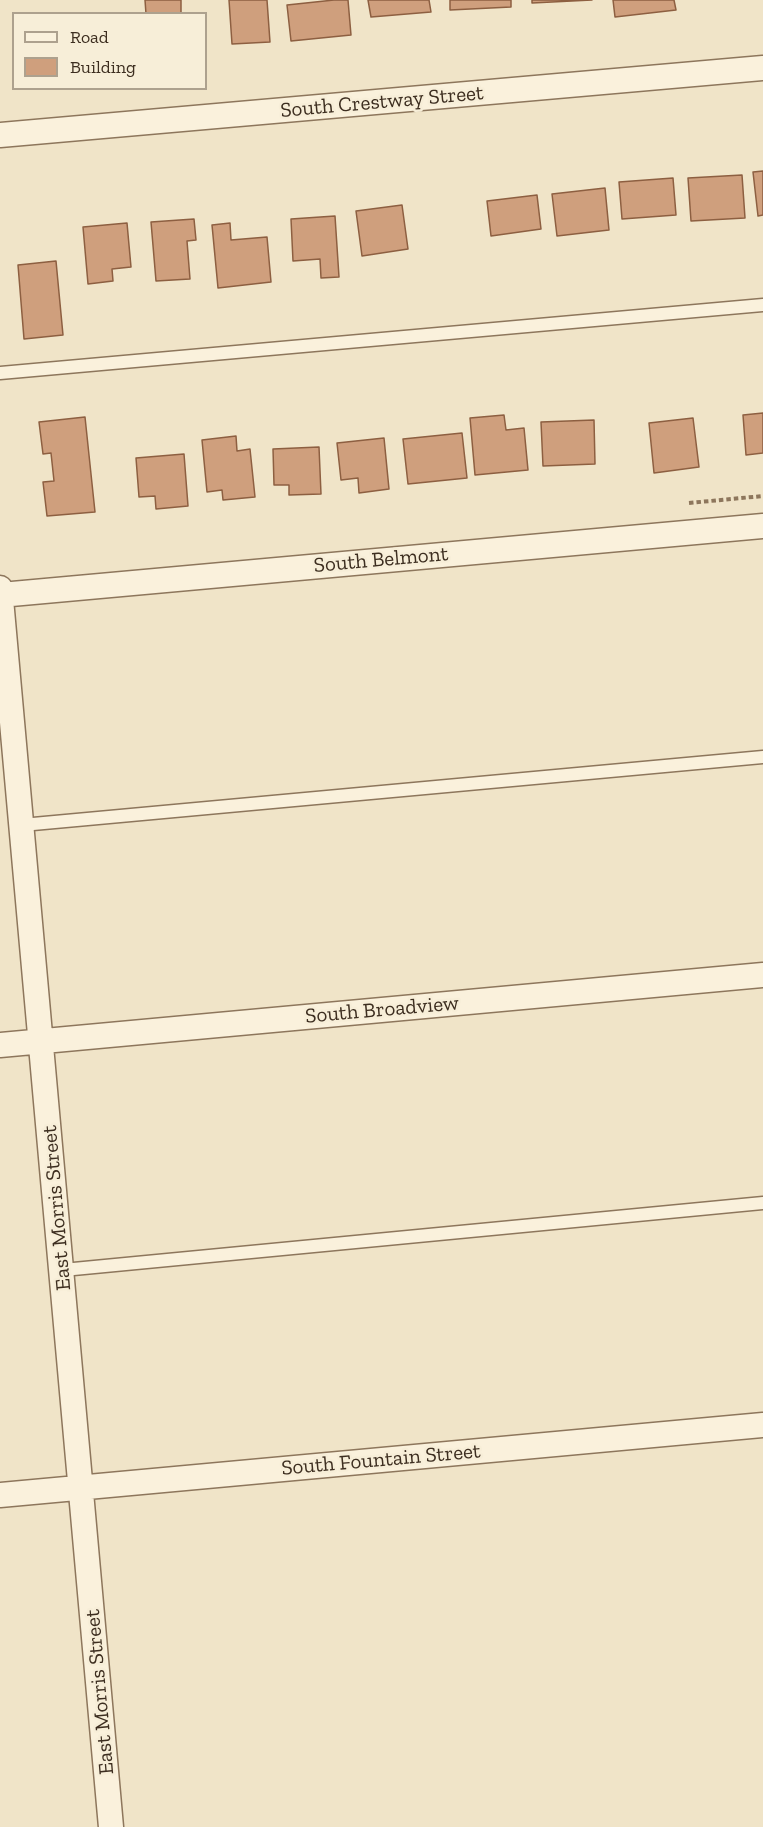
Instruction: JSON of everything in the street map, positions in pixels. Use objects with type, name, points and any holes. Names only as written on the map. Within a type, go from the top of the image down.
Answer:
[{"type":"street","name":"South Crestway Street","points":[[0,135],[763,68]]},
{"type":"street","name":"South Belmont","points":[[0,595],[763,526]]},
{"type":"street","name":"East Morris Street","points":[[0,588],[63,1270],[111,1827]]},
{"type":"street","name":"South Broadview","points":[[0,1045],[763,975]]},
{"type":"street","name":"South Fountain Street","points":[[0,1495],[763,1425]]},
{"type":"lane","points":[[0,373],[763,305]]},
{"type":"lane","points":[[22,825],[763,758]]},
{"type":"lane","points":[[63,1270],[763,1203]]},
{"type":"building","points":[[145,0],[181,0],[181,12],[146,12]]},
{"type":"building","points":[[229,0],[267,0],[270,42],[232,44]]},
{"type":"building","points":[[348,0],[351,35],[291,41],[287,5]]},
{"type":"building","points":[[368,0],[429,0],[431,12],[371,17]]},
{"type":"building","points":[[450,0],[511,0],[511,7],[450,10]]},
{"type":"building","points":[[532,0],[592,0],[532,3]]},
{"type":"building","points":[[613,0],[674,0],[676,10],[615,17]]},
{"type":"building","points":[[763,171],[763,215],[758,216],[753,172]]},
{"type":"building","points":[[742,175],[745,218],[691,221],[688,178]]},
{"type":"building","points":[[673,178],[676,215],[622,219],[619,182]]},
{"type":"building","points":[[605,188],[609,230],[557,236],[552,194]]},
{"type":"building","points":[[537,195],[541,229],[491,236],[487,201]]},
{"type":"building","points":[[402,205],[408,249],[362,256],[356,211]]},
{"type":"building","points":[[335,216],[339,277],[321,278],[320,259],[293,261],[291,219]]},
{"type":"building","points":[[194,219],[196,240],[187,241],[190,279],[156,281],[151,222]]},
{"type":"building","points":[[127,223],[131,267],[112,269],[113,281],[88,284],[83,227]]},
{"type":"building","points":[[230,223],[231,240],[267,237],[271,282],[218,288],[212,225]]},
{"type":"building","points":[[56,261],[63,335],[24,339],[18,265]]},
{"type":"building","points":[[763,413],[763,453],[746,455],[743,415]]},
{"type":"building","points":[[504,415],[506,430],[524,428],[528,470],[475,475],[470,418]]},
{"type":"building","points":[[85,417],[95,512],[47,516],[43,482],[54,481],[51,453],[43,454],[39,422]]},
{"type":"building","points":[[693,418],[699,467],[654,473],[649,423]]},
{"type":"building","points":[[594,420],[595,464],[543,466],[541,422]]},
{"type":"building","points":[[462,433],[467,478],[408,484],[403,439]]},
{"type":"building","points":[[236,436],[237,451],[250,449],[255,497],[223,500],[222,490],[207,492],[202,440]]},
{"type":"building","points":[[384,438],[389,489],[359,493],[358,478],[341,480],[337,443]]},
{"type":"building","points":[[319,447],[321,494],[289,495],[289,485],[274,485],[273,449]]},
{"type":"building","points":[[184,454],[188,506],[156,509],[155,496],[139,497],[136,458]]}]
